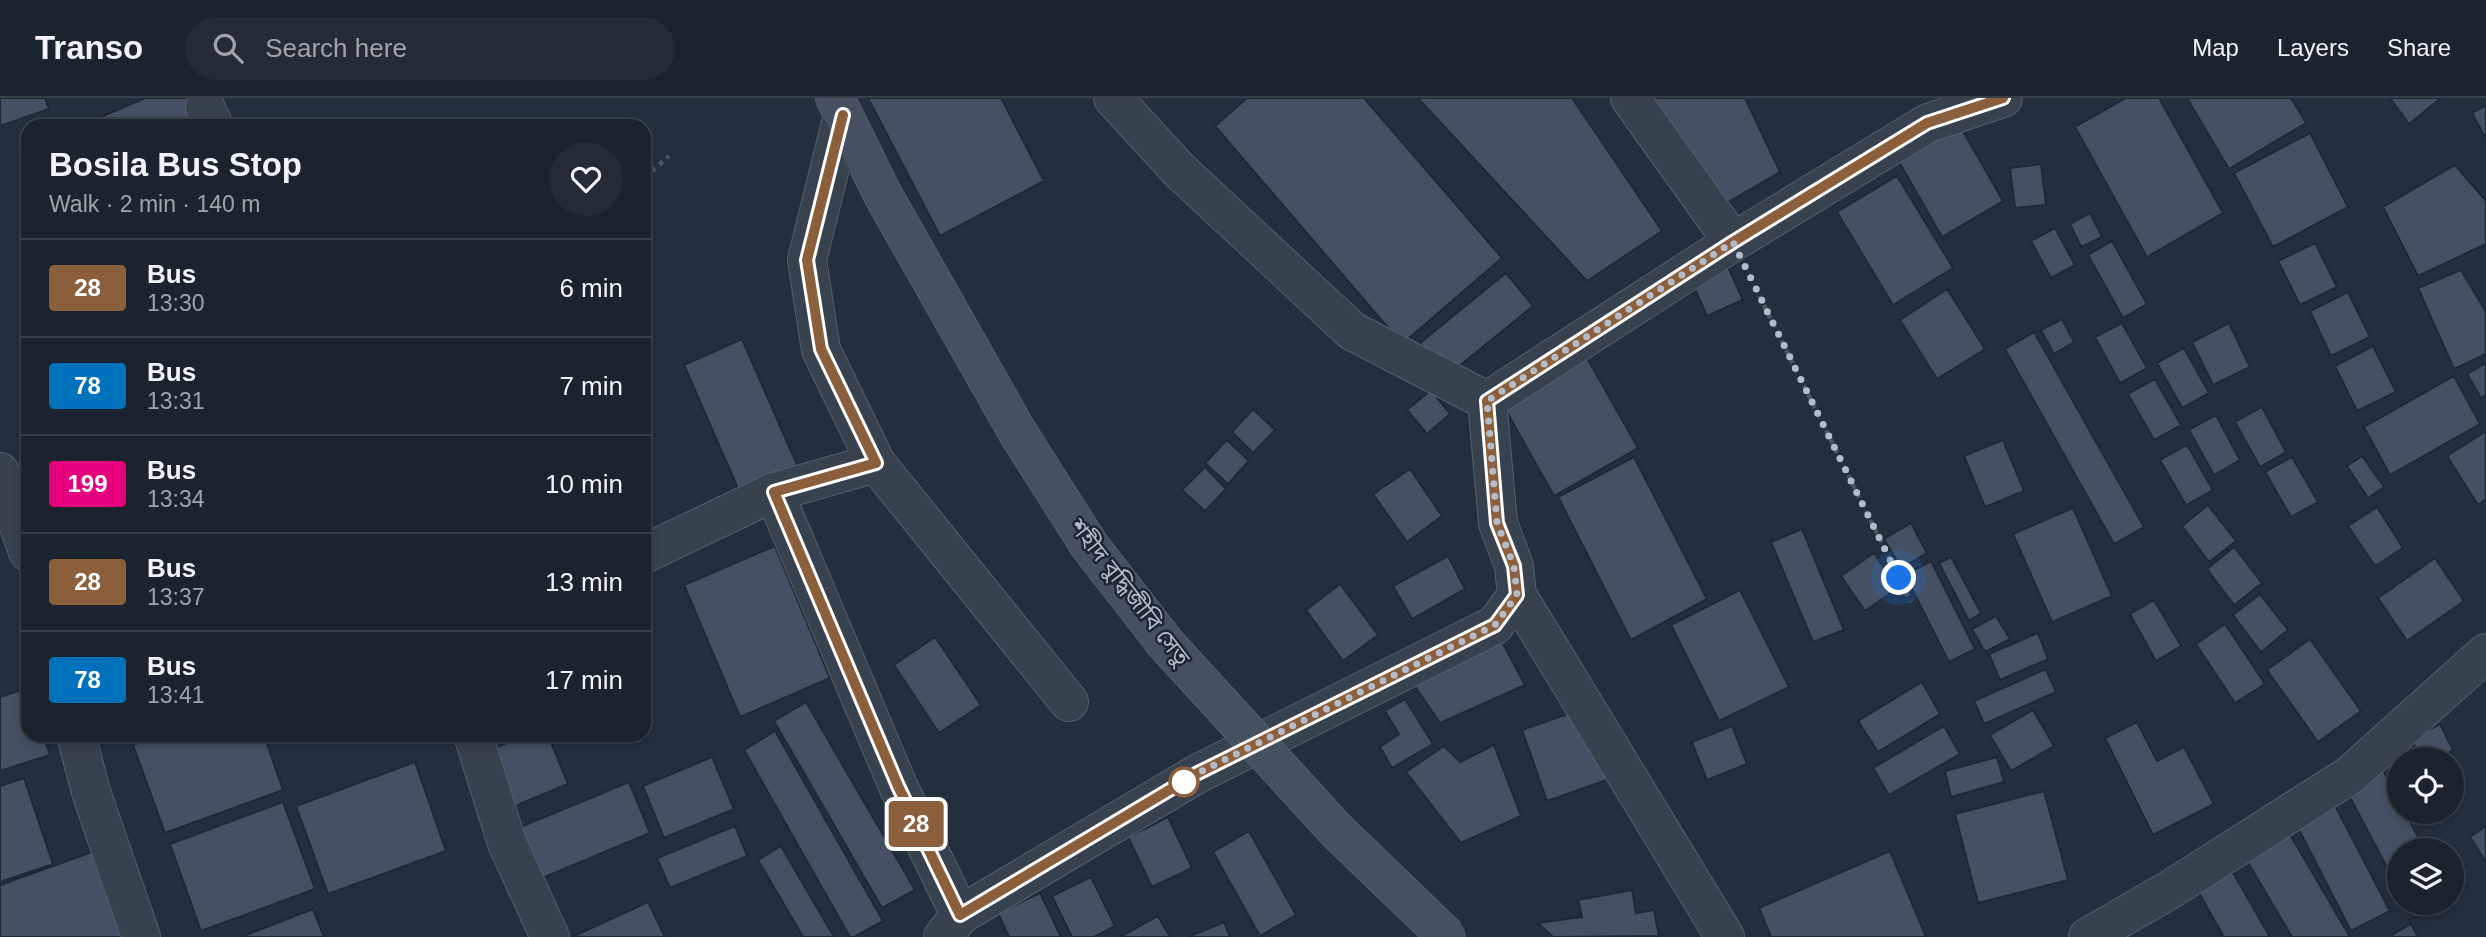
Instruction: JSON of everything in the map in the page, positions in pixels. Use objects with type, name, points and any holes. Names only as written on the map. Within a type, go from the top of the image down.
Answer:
[{"type":"main road","name":"শহীদ বুদ্ধিজীবি সেতু","points":[[839,106],[883,195],[1018,433],[1089,545],[1166,644],[1336,830],[1447,937]]},
{"type":"street","points":[[1113,98],[1179,170],[1352,331],[1487,401]]},
{"type":"street","points":[[1630,98],[1733,242]]},
{"type":"street","points":[[1487,401],[1733,242],[1922,110],[2003,98]]},
{"type":"street","points":[[839,106],[807,260],[821,349],[876,463],[1069,702]]},
{"type":"street","points":[[1487,401],[1497,523],[1514,566],[1517,595],[1725,937]]},
{"type":"street","points":[[651,551],[774,492],[876,463]]},
{"type":"street","points":[[0,472],[21,532]]},
{"type":"street","points":[[774,492],[898,786],[951,926],[1196,774],[1495,625],[1517,595]]},
{"type":"street","points":[[2088,937],[2182,882],[2350,775],[2486,653]]},
{"type":"street","points":[[78,742],[91,792],[141,937]]},
{"type":"street","points":[[475,742],[507,843],[550,937]]},
{"type":"path","points":[[651,172],[669,156]]},
{"type":"path","points":[[1733,242],[1911,603]]},
{"type":"building","points":[[0,98],[45,98],[49,109],[0,126]]},
{"type":"building","points":[[145,98],[194,98],[203,119],[96,119]]},
{"type":"building","points":[[868,98],[1001,98],[1044,181],[940,236]]},
{"type":"building","points":[[1247,98],[1364,98],[1502,258],[1402,344],[1215,126]]},
{"type":"building","points":[[1418,98],[1572,98],[1662,231],[1587,281]]},
{"type":"building","points":[[1626,98],[1745,98],[1780,172],[1704,216]]},
{"type":"building","points":[[2126,98],[2159,98],[2223,213],[2147,257],[2075,127]]},
{"type":"building","points":[[2187,98],[2291,98],[2306,123],[2229,169]]},
{"type":"building","points":[[2390,98],[2441,98],[2409,124]]},
{"type":"building","points":[[2486,105],[2486,139],[2472,113]]},
{"type":"building","points":[[1959,124],[2003,201],[1942,237],[1898,160]]},
{"type":"building","points":[[2310,133],[2348,207],[2273,247],[2234,173]]},
{"type":"building","points":[[2041,164],[2046,205],[2015,208],[2010,168]]},
{"type":"building","points":[[2455,165],[2486,201],[2486,244],[2418,276],[2383,207]]},
{"type":"building","points":[[1897,176],[1953,268],[1893,305],[1837,212]]},
{"type":"building","points":[[2090,213],[2102,237],[2081,247],[2070,224]]},
{"type":"building","points":[[2055,228],[2075,265],[2051,278],[2031,241]]},
{"type":"building","points":[[2112,241],[2147,304],[2123,318],[2088,255]]},
{"type":"building","points":[[2315,243],[2337,287],[2300,305],[2278,261]]},
{"type":"building","points":[[1728,267],[1743,300],[1707,316],[1693,284]]},
{"type":"building","points":[[2461,270],[2486,312],[2486,354],[2454,369],[2418,288]]},
{"type":"building","points":[[1506,273],[1533,306],[1447,376],[1420,343]]},
{"type":"building","points":[[1947,289],[1985,349],[1937,379],[1900,320]]},
{"type":"building","points":[[2348,292],[2370,337],[2331,356],[2310,311]]},
{"type":"building","points":[[2062,319],[2074,342],[2054,354],[2041,330]]},
{"type":"building","points":[[2122,323],[2147,368],[2120,383],[2095,337]]},
{"type":"building","points":[[2229,323],[2250,367],[2213,385],[2192,342]]},
{"type":"building","points":[[2034,332],[2144,527],[2114,544],[2005,349]]},
{"type":"building","points":[[742,339],[801,474],[743,500],[684,365]]},
{"type":"building","points":[[2373,346],[2396,392],[2357,411],[2335,366]]},
{"type":"building","points":[[2184,348],[2209,393],[2182,408],[2157,363]]},
{"type":"building","points":[[1587,358],[1638,448],[1554,496],[1503,405]]},
{"type":"building","points":[[2486,363],[2486,395],[2481,398],[2467,374]]},
{"type":"building","points":[[2454,376],[2480,424],[2390,475],[2364,427]]},
{"type":"building","points":[[2155,379],[2181,425],[2154,440],[2128,394]]},
{"type":"building","points":[[1431,390],[1450,414],[1427,434],[1407,410]]},
{"type":"building","points":[[2262,407],[2286,452],[2260,467],[2235,422]]},
{"type":"building","points":[[1253,409],[1275,430],[1253,453],[1232,432]]},
{"type":"building","points":[[2216,415],[2240,460],[2214,475],[2189,430]]},
{"type":"building","points":[[2486,431],[2486,499],[2478,505],[2447,456]]},
{"type":"building","points":[[1227,440],[1249,461],[1228,484],[1205,463]]},
{"type":"building","points":[[2003,440],[2024,491],[1985,507],[1964,456]]},
{"type":"building","points":[[2187,445],[2213,490],[2186,505],[2160,460]]},
{"type":"building","points":[[2362,456],[2384,487],[2368,498],[2347,466]]},
{"type":"building","points":[[1634,457],[1707,599],[1631,640],[1558,497]]},
{"type":"building","points":[[2292,457],[2318,502],[2291,517],[2265,472]]},
{"type":"building","points":[[1205,467],[1226,489],[1205,511],[1182,490]]},
{"type":"building","points":[[1410,469],[1442,516],[1407,542],[1373,494]]},
{"type":"building","points":[[2208,505],[2236,541],[2209,562],[2182,526]]},
{"type":"building","points":[[2377,507],[2403,548],[2375,566],[2348,526]]},
{"type":"building","points":[[2073,508],[2112,596],[2052,622],[2013,534]]},
{"type":"building","points":[[1911,523],[1927,553],[1901,568],[1884,539]]},
{"type":"building","points":[[1802,529],[1844,630],[1813,642],[1771,542]]},
{"type":"building","points":[[775,546],[830,678],[740,717],[684,585]]},
{"type":"building","points":[[2234,547],[2262,583],[2234,605],[2207,569]]},
{"type":"building","points":[[1874,553],[1898,588],[1865,611],[1841,576]]},
{"type":"building","points":[[1448,556],[1465,589],[1412,619],[1393,586]]},
{"type":"building","points":[[1951,557],[1981,613],[1969,621],[1939,563]]},
{"type":"building","points":[[2435,558],[2464,601],[2407,641],[2378,598]]},
{"type":"building","points":[[1931,561],[1975,649],[1949,662],[1905,575]]},
{"type":"building","points":[[1340,584],[1378,635],[1343,661],[1306,610]]},
{"type":"building","points":[[1740,590],[1789,687],[1719,721],[1671,625]]},
{"type":"building","points":[[2260,594],[2288,630],[2261,652],[2233,615]]},
{"type":"building","points":[[2154,600],[2181,646],[2156,661],[2130,614]]},
{"type":"building","points":[[1996,616],[2010,639],[1985,652],[1972,629]]},
{"type":"building","points":[[2225,624],[2265,684],[2235,703],[2196,644]]},
{"type":"building","points":[[2038,633],[2048,659],[2000,680],[1989,654]]},
{"type":"building","points":[[935,637],[981,705],[939,733],[894,665]]},
{"type":"building","points":[[1500,638],[1525,685],[1440,723],[1414,685]]},
{"type":"building","points":[[2310,639],[2361,711],[2318,742],[2267,670]]},
{"type":"building","points":[[2046,669],[2056,692],[1984,724],[1974,701]]},
{"type":"building","points":[[1922,682],[1940,714],[1878,752],[1858,721]]},
{"type":"building","points":[[21,690],[21,742],[45,742],[50,755],[0,771],[0,697]]},
{"type":"building","points":[[1405,699],[1433,744],[1392,768],[1380,747],[1399,734],[1385,711]]},
{"type":"building","points":[[806,702],[915,890],[882,908],[774,721]]},
{"type":"building","points":[[1582,709],[1607,780],[1547,801],[1522,730]]},
{"type":"building","points":[[2033,710],[2054,746],[2011,771],[1990,735]]},
{"type":"building","points":[[2137,722],[2157,761],[2184,747],[2214,804],[2153,835],[2105,738]]},
{"type":"building","points":[[2440,724],[2452,747],[2415,747],[2411,739]]},
{"type":"building","points":[[1732,726],[1747,764],[1707,780],[1692,742]]},
{"type":"building","points":[[1944,726],[1960,754],[1889,795],[1873,768]]},
{"type":"building","points":[[775,731],[883,921],[854,937],[850,937],[744,750]]},
{"type":"building","points":[[141,742],[266,742],[283,790],[165,833],[133,745]]},
{"type":"building","points":[[509,742],[551,742],[568,784],[515,806],[492,749]]},
{"type":"building","points":[[1494,745],[1521,816],[1461,843],[1406,772],[1444,746],[1460,762]]},
{"type":"building","points":[[712,757],[734,809],[664,838],[643,786]]},
{"type":"building","points":[[1997,757],[2004,782],[1951,797],[1945,771]]},
{"type":"building","points":[[415,762],[446,851],[328,894],[296,806]]},
{"type":"building","points":[[2381,766],[2387,778],[2387,824],[2411,824],[2419,838],[2387,838],[2387,867],[2344,786]]},
{"type":"building","points":[[24,778],[53,864],[0,882],[0,786]]},
{"type":"building","points":[[629,782],[650,833],[540,879],[518,828]]},
{"type":"building","points":[[2044,791],[2068,880],[1978,903],[1955,814]]},
{"type":"building","points":[[2330,796],[2387,905],[2387,913],[2351,931],[2292,816]]},
{"type":"building","points":[[283,802],[315,889],[201,931],[170,844]]},
{"type":"building","points":[[1168,817],[1192,868],[1152,887],[1128,837]]},
{"type":"building","points":[[735,826],[747,856],[670,888],[657,858]]},
{"type":"building","points":[[2285,826],[2350,937],[2292,937],[2241,851]]},
{"type":"building","points":[[2486,826],[2486,862],[2470,837]]},
{"type":"building","points":[[1249,831],[1296,915],[1260,936],[1213,852]]},
{"type":"building","points":[[781,846],[834,937],[803,937],[758,860]]},
{"type":"building","points":[[1890,851],[1926,937],[1771,937],[1759,908]]},
{"type":"building","points":[[92,852],[122,937],[0,937],[0,885]]},
{"type":"building","points":[[2224,857],[2270,937],[2224,937],[2190,877]]},
{"type":"building","points":[[1091,877],[1115,926],[1094,937],[1072,937],[1052,896]]},
{"type":"building","points":[[1632,890],[1636,913],[1654,910],[1659,936],[1553,937],[1538,923],[1582,917],[1578,900]]},
{"type":"building","points":[[1040,893],[1061,937],[1009,937],[998,913]]},
{"type":"building","points":[[648,902],[665,937],[572,937]]},
{"type":"building","points":[[313,909],[324,937],[241,937]]},
{"type":"building","points":[[1158,916],[1170,937],[1122,936]]},
{"type":"building","points":[[1224,922],[1230,937],[1188,937]]},
{"type":"building","points":[[2411,924],[2418,937],[2393,937],[2392,935]]},
{"type":"bus line","name":"28","points":[[843,115],[807,260],[821,349],[876,463],[774,492],[898,786],[960,915],[1196,774],[1495,625],[1517,595],[1514,566],[1497,523],[1487,401],[1733,242],[1927,123],[2003,98]]},
{"type":"route","points":[[1184,782],[1177,786],[1196,774],[1495,625],[1517,595],[1514,566],[1497,523],[1487,401],[1733,242],[1899,578]]}]
